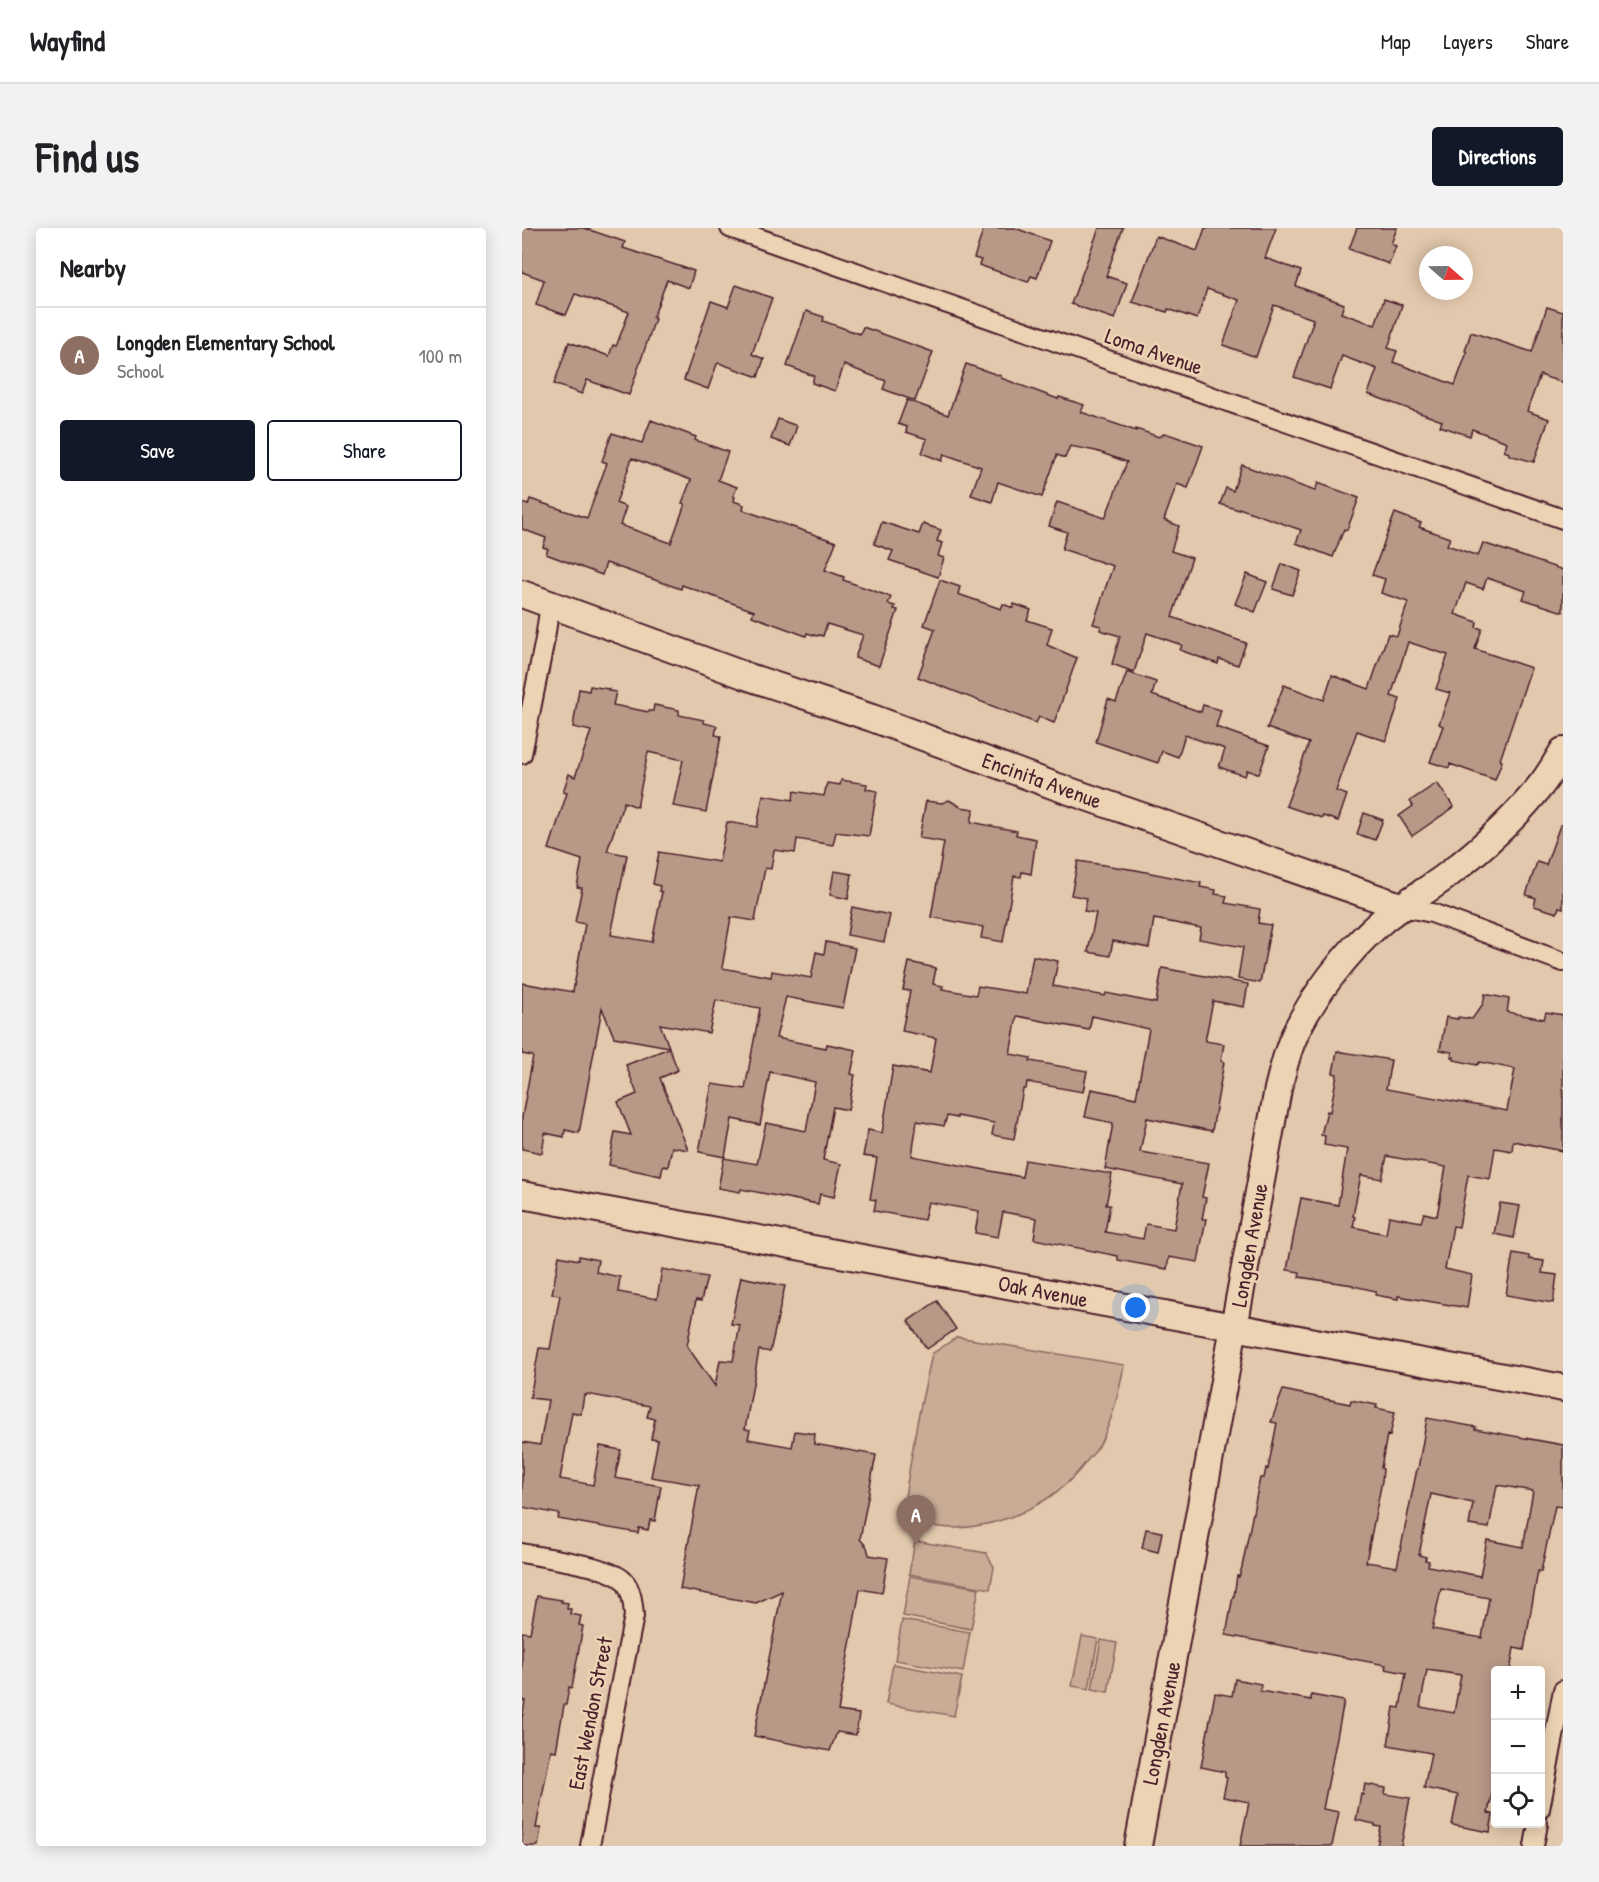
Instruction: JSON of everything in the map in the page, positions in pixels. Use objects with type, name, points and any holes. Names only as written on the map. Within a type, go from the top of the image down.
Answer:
[{"type":"street","name":"Loma Avenue","points":[[730,228],[1563,519]]},
{"type":"street","name":"Encinita Avenue","points":[[522,594],[749,677],[872,718],[1055,786],[1403,907],[1432,913],[1563,962]]},
{"type":"street","points":[[522,754],[550,604]]},
{"type":"street","name":"Longden Avenue","points":[[1138,1846],[1278,1089],[1293,1040],[1318,994],[1343,962],[1382,921],[1453,871],[1513,818],[1541,784],[1563,751]]},
{"type":"street","name":"Oak Avenue","points":[[522,1195],[1563,1388]]},
{"type":"street","name":"East Wendon Street","points":[[522,1553],[608,1571],[623,1580],[633,1603],[634,1616],[590,1846]]},
{"type":"street","points":[[1545,1783],[1563,1689]]},
{"type":"street","points":[[1534,1846],[1537,1828]]},
{"type":"shaded area","points":[[957,1337],[1124,1365],[1109,1425],[1099,1446],[1074,1476],[1045,1500],[1011,1517],[956,1528],[901,1521],[917,1423],[932,1354]]},
{"type":"shaded area","points":[[915,1541],[986,1553],[994,1567],[990,1589],[909,1574]]},
{"type":"shaded area","points":[[910,1576],[979,1588],[971,1629],[903,1616]]},
{"type":"shaded area","points":[[902,1620],[970,1632],[963,1672],[895,1660]]},
{"type":"shaded area","points":[[1082,1636],[1098,1639],[1089,1689],[1072,1686]]},
{"type":"shaded area","points":[[1101,1640],[1117,1643],[1108,1692],[1092,1689]]},
{"type":"shaded area","points":[[893,1664],[962,1677],[954,1716],[886,1704]]},
{"type":"building","points":[[522,228],[584,228],[625,242],[623,248],[694,271],[689,288],[667,280],[629,395],[587,380],[582,394],[554,384],[569,342],[609,356],[613,345],[617,344],[629,312],[575,294],[566,315],[536,305],[544,280],[522,272]]},
{"type":"building","points":[[984,228],[1015,228],[1050,241],[1037,278],[1031,276],[1028,282],[979,265],[981,260],[974,258]]},
{"type":"building","points":[[1099,228],[1123,228],[1106,276],[1127,283],[1115,319],[1071,304]]},
{"type":"building","points":[[1205,228],[1276,228],[1265,258],[1301,271],[1296,286],[1344,304],[1341,313],[1375,325],[1384,299],[1402,305],[1388,348],[1397,351],[1393,362],[1455,385],[1467,352],[1465,351],[1471,332],[1532,352],[1547,307],[1563,312],[1563,383],[1540,375],[1527,411],[1549,419],[1534,462],[1509,455],[1504,451],[1507,442],[1472,429],[1470,436],[1440,426],[1442,421],[1368,394],[1377,369],[1342,356],[1330,389],[1294,377],[1313,319],[1274,305],[1256,357],[1223,345],[1239,300],[1207,289],[1197,319],[1168,309],[1167,312],[1132,302],[1156,236],[1197,251]]},
{"type":"building","points":[[1357,228],[1397,228],[1391,244],[1396,246],[1389,264],[1349,249]]},
{"type":"building","points":[[736,285],[772,298],[752,354],[764,359],[758,377],[719,363],[708,389],[684,380],[711,301],[728,307]]},
{"type":"building","points":[[806,311],[824,317],[823,321],[860,334],[863,327],[933,352],[915,401],[883,389],[886,381],[844,365],[835,391],[812,383],[814,376],[787,366]]},
{"type":"building","points":[[966,364],[1058,399],[1059,397],[1084,405],[1081,412],[1136,431],[1136,429],[1159,437],[1165,433],[1203,446],[1188,488],[1177,484],[1164,520],[1179,526],[1171,551],[1192,558],[1172,617],[1246,643],[1238,665],[1219,659],[1218,664],[1180,650],[1182,645],[1147,633],[1134,672],[1112,664],[1120,636],[1100,630],[1101,626],[1093,624],[1113,566],[1062,549],[1067,532],[1049,526],[1057,502],[1105,518],[1127,462],[1096,451],[1070,446],[1065,458],[1057,455],[1042,497],[998,482],[992,502],[971,495],[981,467],[944,454],[942,461],[922,453],[927,439],[906,432],[907,427],[898,424],[907,400],[948,415]]},
{"type":"building","points":[[778,419],[797,426],[790,446],[771,439]]},
{"type":"building","points":[[651,420],[728,452],[718,480],[737,487],[733,497],[735,497],[734,501],[744,505],[743,510],[836,542],[825,570],[844,577],[843,580],[891,597],[888,604],[895,606],[894,609],[898,610],[879,666],[855,658],[863,635],[827,624],[823,636],[807,633],[806,636],[752,616],[754,611],[682,585],[681,589],[606,563],[602,575],[546,554],[548,549],[543,547],[546,538],[522,529],[522,503],[528,505],[530,499],[587,518],[607,463],[602,461],[612,433],[642,443]],"holes":[[[632,458],[691,480],[671,543],[620,525],[626,507],[616,503]]]},
{"type":"building","points":[[1242,465],[1315,491],[1318,483],[1359,498],[1347,530],[1344,529],[1333,557],[1296,543],[1301,530],[1239,508],[1239,510],[1220,504],[1226,488],[1233,491]]},
{"type":"building","points":[[1395,513],[1421,523],[1419,527],[1450,538],[1447,545],[1478,556],[1483,543],[1563,570],[1563,612],[1523,599],[1526,591],[1487,578],[1483,589],[1466,583],[1455,614],[1477,622],[1476,627],[1482,629],[1475,649],[1531,668],[1495,780],[1450,764],[1449,768],[1430,762],[1443,726],[1439,724],[1450,693],[1436,689],[1448,655],[1408,642],[1391,696],[1400,699],[1386,741],[1357,731],[1336,791],[1347,795],[1338,821],[1323,816],[1322,818],[1286,806],[1309,743],[1267,728],[1284,685],[1324,700],[1332,675],[1369,689],[1388,634],[1397,636],[1408,602],[1381,593],[1385,579],[1372,575]]},
{"type":"building","points":[[882,522],[919,534],[923,524],[941,530],[937,541],[942,543],[938,556],[944,558],[938,577],[889,560],[893,551],[874,544]]},
{"type":"building","points":[[1282,564],[1301,571],[1292,595],[1273,589]]},
{"type":"building","points":[[1247,574],[1267,582],[1255,612],[1235,604]]},
{"type":"building","points":[[940,580],[960,587],[958,594],[1001,609],[1003,604],[1013,608],[1014,604],[1031,610],[1027,620],[1052,628],[1047,645],[1077,658],[1054,723],[1039,717],[1036,723],[918,677],[935,629],[924,625]]},
{"type":"building","points":[[1127,672],[1156,682],[1152,695],[1201,712],[1203,705],[1221,710],[1216,727],[1269,746],[1259,774],[1247,770],[1245,776],[1219,767],[1225,749],[1185,735],[1178,757],[1162,751],[1158,763],[1096,742],[1108,699],[1116,702]]},
{"type":"building","points":[[590,686],[616,692],[613,705],[649,712],[653,711],[654,705],[679,710],[679,715],[704,720],[704,723],[717,726],[715,735],[721,736],[706,812],[673,806],[683,760],[648,752],[637,807],[624,802],[607,851],[627,855],[611,935],[652,942],[662,892],[659,891],[660,886],[653,884],[659,852],[719,862],[727,822],[757,827],[763,795],[793,800],[794,791],[824,796],[827,783],[840,785],[841,780],[867,784],[866,789],[877,791],[869,836],[836,832],[833,845],[797,839],[795,853],[774,850],[771,869],[765,868],[755,921],[731,917],[722,968],[771,977],[772,971],[811,978],[816,952],[824,954],[826,942],[855,948],[843,1008],[786,997],[776,1038],[826,1048],[827,1044],[856,1050],[851,1074],[855,1075],[848,1110],[833,1107],[823,1160],[841,1164],[834,1197],[820,1194],[818,1204],[741,1189],[740,1192],[718,1188],[724,1158],[757,1164],[766,1123],[806,1131],[815,1082],[770,1072],[760,1125],[732,1119],[725,1157],[699,1152],[712,1084],[745,1089],[760,1008],[716,1000],[709,1033],[660,1024],[669,1047],[614,1037],[602,1008],[579,1133],[565,1130],[564,1137],[545,1133],[542,1153],[522,1149],[522,1117],[533,1056],[522,1054],[522,983],[573,992],[585,924],[575,922],[582,888],[577,887],[582,860],[549,849],[567,793],[563,792],[569,774],[575,777],[591,731],[573,727],[579,689],[589,691]]},
{"type":"building","points":[[1437,783],[1454,807],[1412,836],[1399,816],[1413,806],[1410,801]]},
{"type":"building","points":[[949,800],[961,807],[974,809],[971,822],[1017,831],[1016,835],[1036,839],[1031,874],[1022,872],[1021,877],[1014,876],[1003,942],[981,938],[983,927],[931,917],[944,842],[919,838],[926,801],[942,803]]},
{"type":"building","points":[[1364,813],[1383,820],[1375,840],[1357,834]]},
{"type":"building","points":[[1560,825],[1563,825],[1563,908],[1559,907],[1557,913],[1534,906],[1536,898],[1526,895],[1537,862],[1546,865]]},
{"type":"building","points":[[1078,861],[1201,883],[1200,887],[1216,890],[1215,894],[1227,896],[1225,903],[1260,909],[1258,923],[1271,925],[1260,983],[1238,979],[1243,947],[1199,939],[1201,928],[1154,919],[1149,948],[1113,941],[1110,956],[1088,952],[1096,913],[1084,911],[1087,898],[1071,895]]},
{"type":"building","points":[[834,871],[852,874],[848,899],[830,895]]},
{"type":"building","points":[[852,907],[890,915],[884,942],[847,935]]},
{"type":"building","points":[[1033,956],[1058,961],[1053,986],[1156,1003],[1162,968],[1248,984],[1244,1007],[1213,1001],[1205,1041],[1224,1044],[1221,1061],[1224,1062],[1212,1131],[1147,1118],[1140,1152],[1209,1163],[1202,1197],[1206,1198],[1202,1219],[1206,1219],[1198,1262],[1169,1257],[1167,1269],[1118,1260],[1118,1256],[1034,1239],[1037,1218],[1003,1212],[998,1237],[975,1233],[979,1211],[928,1202],[924,1220],[874,1211],[876,1200],[870,1199],[877,1158],[863,1156],[868,1130],[882,1133],[893,1066],[930,1073],[936,1038],[902,1031],[910,991],[903,990],[909,962],[936,968],[933,984],[943,986],[942,989],[976,995],[978,986],[1026,994]],"holes":[[[1017,1016],[1089,1030],[1092,1016],[1149,1029],[1136,1098],[1091,1089],[1085,1117],[1113,1123],[1105,1169],[1182,1184],[1174,1229],[1146,1224],[1143,1239],[1105,1232],[1110,1205],[1106,1205],[1112,1174],[1025,1160],[1022,1177],[912,1156],[917,1121],[944,1126],[947,1116],[957,1118],[957,1116],[994,1123],[992,1135],[1014,1139],[1023,1089],[1026,1089],[1027,1082],[1083,1092],[1087,1071],[1030,1061],[1031,1058],[1010,1054]]]},
{"type":"building","points":[[1485,994],[1509,999],[1507,1012],[1544,1019],[1546,1012],[1563,1015],[1563,1151],[1513,1141],[1512,1151],[1495,1148],[1490,1179],[1468,1175],[1459,1227],[1453,1226],[1445,1269],[1472,1275],[1467,1308],[1398,1296],[1398,1299],[1375,1295],[1376,1291],[1299,1277],[1300,1272],[1287,1270],[1301,1198],[1338,1205],[1347,1149],[1324,1145],[1325,1136],[1321,1135],[1327,1111],[1330,1112],[1337,1074],[1333,1073],[1337,1051],[1391,1060],[1386,1089],[1507,1111],[1515,1069],[1480,1062],[1477,1065],[1454,1060],[1454,1057],[1451,1057],[1452,1052],[1440,1050],[1446,1017],[1472,1019],[1483,1004]],"holes":[[[1387,1156],[1446,1167],[1437,1216],[1424,1213],[1421,1222],[1389,1216],[1386,1234],[1353,1227],[1361,1175],[1382,1179]]]},
{"type":"building","points":[[669,1048],[678,1070],[660,1078],[688,1150],[672,1147],[668,1167],[663,1166],[661,1176],[609,1165],[615,1132],[631,1135],[618,1102],[637,1094],[626,1065]]},
{"type":"building","points":[[1500,1203],[1520,1206],[1514,1238],[1494,1234]]},
{"type":"building","points":[[1513,1253],[1529,1256],[1529,1259],[1544,1261],[1542,1273],[1557,1275],[1553,1303],[1506,1295]]},
{"type":"building","points":[[559,1256],[579,1260],[579,1256],[598,1260],[596,1272],[620,1277],[618,1292],[657,1299],[662,1269],[707,1277],[701,1301],[696,1300],[687,1346],[715,1386],[720,1360],[733,1361],[740,1325],[731,1324],[741,1277],[785,1286],[770,1352],[759,1350],[745,1429],[750,1430],[748,1439],[792,1447],[795,1431],[815,1434],[814,1444],[876,1455],[860,1539],[867,1547],[869,1555],[888,1558],[882,1593],[860,1589],[838,1711],[859,1714],[856,1735],[837,1732],[830,1751],[754,1736],[782,1591],[756,1603],[680,1589],[699,1485],[651,1477],[658,1440],[651,1439],[655,1419],[647,1417],[650,1406],[584,1395],[581,1414],[572,1412],[560,1479],[593,1485],[600,1446],[621,1450],[615,1478],[661,1486],[655,1521],[650,1520],[648,1530],[639,1528],[638,1533],[558,1519],[559,1514],[522,1507],[522,1442],[540,1445],[548,1400],[530,1398],[539,1348],[550,1349],[560,1295],[552,1294]]},
{"type":"building","points":[[937,1301],[956,1329],[927,1349],[908,1321]]},
{"type":"building","points":[[1283,1390],[1350,1404],[1351,1400],[1377,1405],[1376,1408],[1395,1412],[1390,1436],[1387,1435],[1381,1468],[1383,1469],[1382,1481],[1366,1562],[1397,1567],[1427,1418],[1563,1445],[1563,1507],[1555,1506],[1541,1571],[1538,1571],[1524,1650],[1514,1648],[1511,1666],[1491,1666],[1491,1798],[1488,1813],[1491,1814],[1490,1832],[1452,1825],[1458,1795],[1424,1788],[1431,1753],[1388,1745],[1394,1707],[1400,1708],[1406,1673],[1385,1669],[1386,1665],[1226,1635],[1260,1478],[1264,1478],[1266,1468],[1268,1469],[1277,1423],[1271,1422]],"holes":[[[1497,1485],[1533,1491],[1523,1547],[1487,1540],[1480,1576],[1428,1566],[1429,1561],[1425,1560],[1426,1557],[1419,1555],[1431,1494],[1473,1503],[1469,1525],[1489,1528]],[[1441,1589],[1489,1598],[1482,1638],[1432,1629]],[[1427,1670],[1461,1675],[1454,1713],[1420,1707]]]},
{"type":"building","points":[[1146,1529],[1162,1532],[1158,1552],[1142,1548]]},
{"type":"building","points":[[537,1596],[568,1603],[567,1609],[571,1609],[570,1614],[581,1616],[579,1625],[583,1626],[572,1688],[569,1687],[566,1705],[564,1705],[556,1751],[551,1750],[536,1828],[541,1828],[538,1846],[522,1846],[522,1719],[525,1701],[522,1700],[522,1632],[530,1633]]},
{"type":"building","points":[[1235,1679],[1261,1684],[1260,1691],[1311,1700],[1311,1695],[1344,1701],[1323,1809],[1339,1812],[1332,1846],[1240,1846],[1249,1802],[1223,1797],[1227,1778],[1225,1772],[1201,1767],[1215,1693],[1232,1696]]},
{"type":"building","points":[[1365,1784],[1386,1788],[1385,1794],[1410,1798],[1401,1846],[1377,1846],[1381,1827],[1356,1820]]},
{"type":"place","name":"Longden Elementary School","points":[[916,1545]]}]
